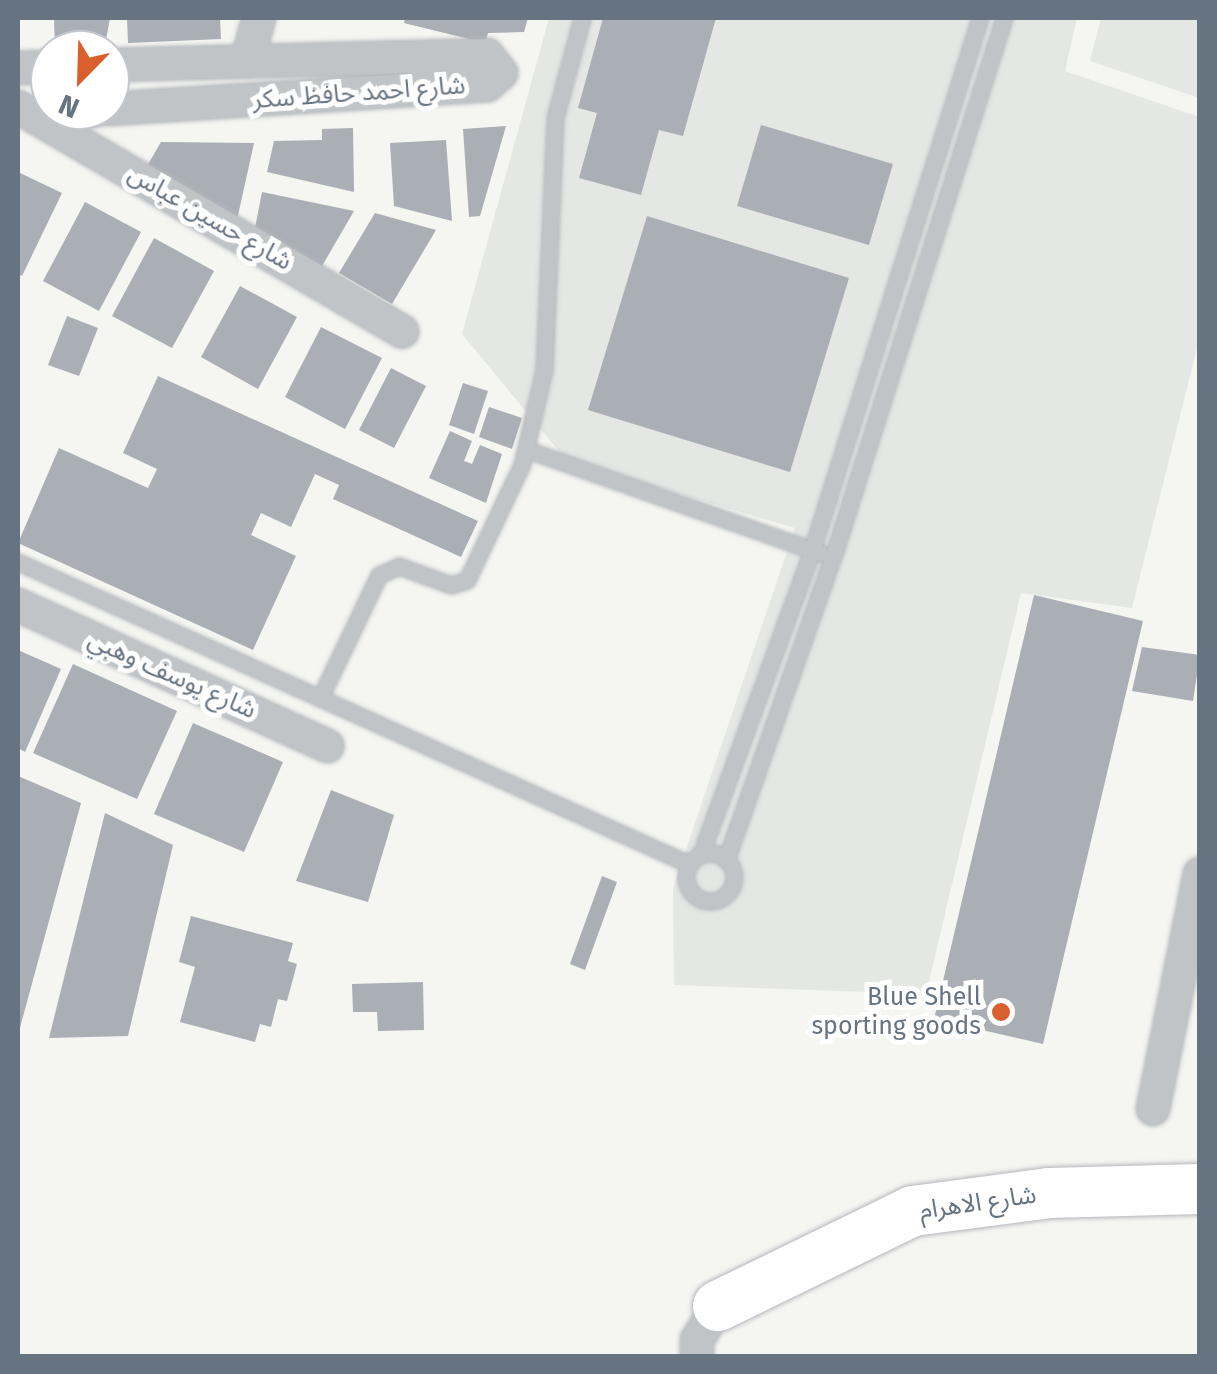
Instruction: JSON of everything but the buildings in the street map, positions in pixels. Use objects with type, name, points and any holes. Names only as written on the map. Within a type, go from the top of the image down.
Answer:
[{"type":"main road","name":"شارع الاهرام","points":[[718,1306],[913,1212],[1050,1193],[1200,1189]]},
{"type":"street","points":[[248,61],[259,18]]},
{"type":"street","name":"شارع احمد حافظ سكر","points":[[130,64],[486,56],[500,73],[487,85],[130,108]]},
{"type":"street","name":"شارع حسين عباس","points":[[24,110],[402,331]]},
{"type":"street","name":"شارع يوسف وهبي","points":[[18,605],[328,746]]},
{"type":"street","points":[[1153,1109],[1200,874]]},
{"type":"street","points":[[697,1356],[698,1340],[718,1306]]},
{"type":"lane","points":[[320,698],[379,574],[399,566],[451,585],[467,580],[528,450],[544,370],[555,118],[582,18]]},
{"type":"lane","points":[[980,18],[812,550],[686,884],[710,901],[732,884],[726,860],[834,557],[1004,18]]},
{"type":"lane","points":[[528,450],[834,557]]},
{"type":"lane","points":[[18,562],[320,698],[695,859],[726,860]]},
{"type":"shaded area","points":[[549,18],[1077,18],[1065,71],[1199,117],[1199,340],[1132,608],[1021,593],[926,994],[674,985],[673,888],[795,528],[567,461],[462,334]]},
{"type":"shaded area","points":[[1101,18],[1199,18],[1199,98],[1090,61]]},
{"type":"place","name":"Blue Shell sporting goods","points":[[1001,1012]]}]
